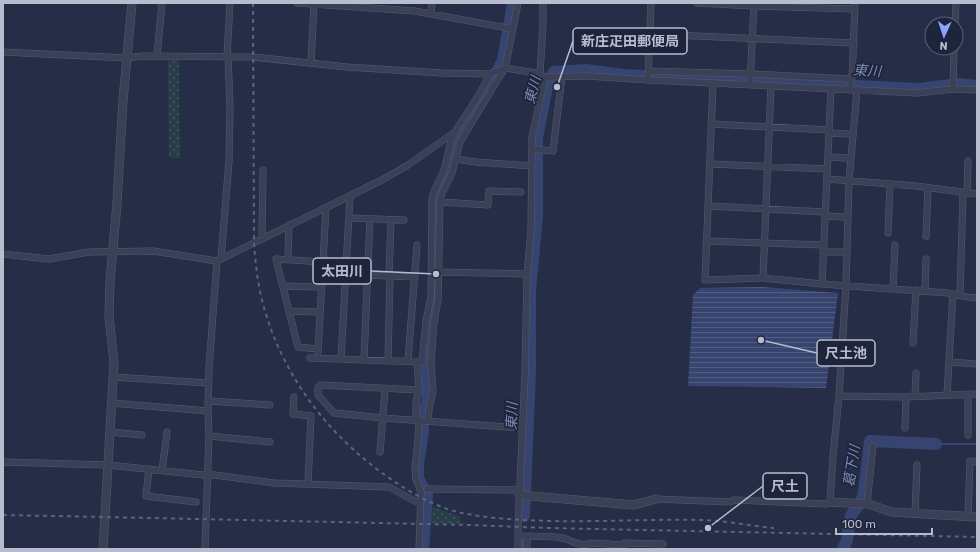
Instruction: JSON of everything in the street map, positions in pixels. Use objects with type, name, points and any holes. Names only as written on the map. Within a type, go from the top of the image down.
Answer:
[{"type":"street","points":[[103,549],[114,363],[109,316],[110,282],[120,161],[123,100],[132,3]]},
{"type":"street","points":[[157,56],[162,3]]},
{"type":"street","points":[[204,549],[209,436],[209,383],[229,153],[230,106],[228,56],[230,3]]},
{"type":"street","points":[[297,3],[415,11],[513,29]]},
{"type":"street","points":[[431,14],[432,3]]},
{"type":"street","points":[[428,421],[433,392],[431,362],[434,322],[438,300],[440,202],[442,193],[452,173],[460,142],[506,68],[518,3]]},
{"type":"street","points":[[518,549],[525,374],[526,274],[531,230],[532,137],[542,75],[543,3]]},
{"type":"street","points":[[648,75],[652,3]]},
{"type":"street","points":[[697,3],[855,6],[846,285],[840,396],[833,456],[830,502]]},
{"type":"street","points":[[955,16],[956,3]]},
{"type":"street","points":[[311,63],[314,4]]},
{"type":"street","points":[[750,80],[754,5]]},
{"type":"street","points":[[650,34],[854,43]]},
{"type":"street","points":[[3,52],[127,58],[157,56],[253,57],[347,67],[441,73],[490,74],[506,68],[555,77],[648,75],[852,86],[917,93],[953,87],[977,90]]},
{"type":"street","points":[[953,87],[954,56]]},
{"type":"street","points":[[310,358],[422,362],[432,271],[432,198],[443,172],[449,146],[455,132],[473,107],[490,74]]},
{"type":"street","points":[[648,75],[713,84],[750,80],[771,86],[831,89],[852,86]]},
{"type":"street","points":[[532,149],[553,151],[562,76]]},
{"type":"street","points":[[713,84],[705,280],[763,278],[822,284],[916,290],[977,298]]},
{"type":"street","points":[[763,278],[771,86]]},
{"type":"street","points":[[822,284],[831,89]]},
{"type":"street","points":[[711,124],[770,126],[848,134]]},
{"type":"street","points":[[3,254],[49,259],[89,252],[152,251],[219,260],[380,181],[408,165],[455,132]]},
{"type":"street","points":[[828,157],[847,158]]},
{"type":"street","points":[[456,159],[532,166]]},
{"type":"street","points":[[947,395],[968,161]]},
{"type":"street","points":[[710,164],[827,169]]},
{"type":"street","points":[[262,238],[263,170]]},
{"type":"street","points":[[827,179],[977,194]]},
{"type":"street","points":[[888,233],[890,185]]},
{"type":"street","points":[[926,236],[928,188]]},
{"type":"street","points":[[440,202],[488,205],[489,191],[521,192]]},
{"type":"street","points":[[341,358],[350,196]]},
{"type":"street","points":[[708,206],[766,208],[843,217]]},
{"type":"street","points":[[317,358],[326,207]]},
{"type":"street","points":[[349,218],[404,220]]},
{"type":"street","points":[[364,359],[370,219]]},
{"type":"street","points":[[388,360],[391,220]]},
{"type":"street","points":[[288,259],[289,225]]},
{"type":"street","points":[[706,241],[764,243],[823,248],[842,252]]},
{"type":"street","points":[[893,289],[895,245]]},
{"type":"street","points":[[408,361],[417,246]]},
{"type":"street","points":[[318,349],[298,347],[276,258],[323,262]]},
{"type":"street","points":[[925,291],[926,259]]},
{"type":"street","points":[[432,271],[526,274]]},
{"type":"street","points":[[322,273],[415,277]]},
{"type":"street","points":[[283,286],[321,287]]},
{"type":"street","points":[[913,343],[916,290]]},
{"type":"street","points":[[289,311],[320,312]]},
{"type":"street","points":[[417,362],[419,390],[416,402],[416,415],[419,420],[415,469],[416,478],[421,492],[419,549]]},
{"type":"street","points":[[949,362],[977,364]]},
{"type":"street","points":[[915,396],[916,373]]},
{"type":"street","points":[[113,377],[209,383]]},
{"type":"street","points":[[419,390],[320,385],[318,388],[318,395],[334,413],[522,428]]},
{"type":"street","points":[[380,452],[385,389]]},
{"type":"street","points":[[968,394],[968,435]]},
{"type":"street","points":[[840,396],[977,394]]},
{"type":"street","points":[[905,428],[906,396]]},
{"type":"street","points":[[294,398],[293,414],[311,416],[308,484]]},
{"type":"street","points":[[208,401],[270,405]]},
{"type":"street","points":[[111,403],[208,411]]},
{"type":"street","points":[[110,432],[142,435]]},
{"type":"street","points":[[162,471],[167,432]]},
{"type":"street","points":[[209,436],[270,442]]},
{"type":"street","points":[[867,504],[872,446]]},
{"type":"street","points":[[427,489],[521,494],[634,504],[656,499],[730,502],[734,500],[827,504],[830,502],[856,503],[867,504],[891,512],[973,517],[970,461],[977,462]]},
{"type":"street","points":[[3,463],[108,465],[203,475],[207,474],[274,483],[389,487],[420,504]]},
{"type":"street","points":[[915,514],[917,465]]},
{"type":"street","points":[[149,469],[146,496],[196,502]]},
{"type":"street","points":[[518,536],[560,538],[586,545],[591,543],[624,547],[624,543],[663,544]]},
{"type":"street","points":[[527,537],[527,549]]},
{"type":"shaded area","points":[[168,59],[179,59],[180,158],[169,157]]},
{"type":"shaded area","points":[[430,506],[461,517],[460,524],[426,523]]},
{"type":"water","points":[[762,287],[838,293],[826,388],[688,386],[693,295],[700,288]]},
{"type":"waterway","points":[[436,253],[436,198],[445,180],[454,148],[462,130],[491,83],[503,60],[513,3]]},
{"type":"waterway","name":"東川","points":[[524,516],[530,371],[530,291],[537,216],[537,138],[548,82],[554,72],[586,70],[624,75],[920,89],[958,84],[977,86]]},
{"type":"waterway","points":[[423,549],[427,495],[418,478],[418,464],[423,432],[423,415],[428,399],[427,361],[436,281]]},
{"type":"waterway","name":"葛下川","points":[[843,549],[847,540],[851,515],[861,502],[864,493],[870,441],[936,444]]},
{"type":"waterway","name":"葛下川","points":[[936,444],[977,444]]},
{"type":"waterway","name":"東川","points":[[523,539],[523,549]]},
{"type":"railway","points":[[253,3],[254,242],[256,269],[261,296],[278,347],[290,371],[304,393],[338,434],[357,453],[398,484],[439,506],[462,513],[495,518],[550,521],[708,520],[774,528]]},
{"type":"railway","points":[[3,515],[977,537]]},
{"type":"place","name":"新庄疋田郵便局","points":[[557,87]]},
{"type":"place","name":"太田川","points":[[436,274]]},
{"type":"place","name":"尺土池","points":[[761,340]]},
{"type":"place","name":"尺土","points":[[708,528]]}]
